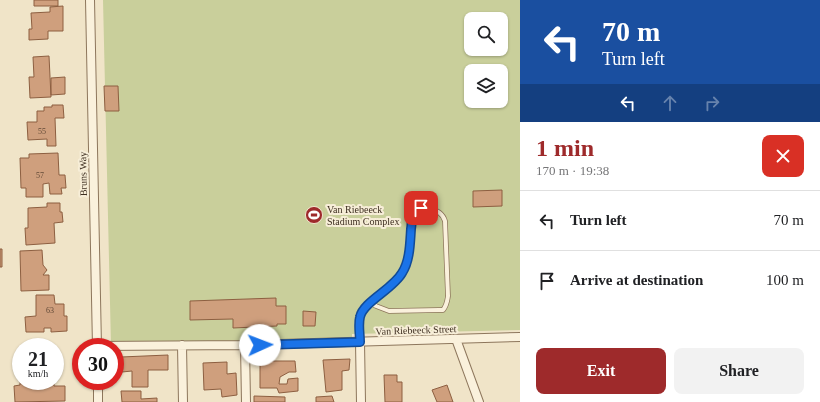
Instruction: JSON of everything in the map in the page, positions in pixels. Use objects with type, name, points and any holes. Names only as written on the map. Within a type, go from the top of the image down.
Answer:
[{"type":"street","name":"Bruns Way","points":[[90,0],[97,338]]},
{"type":"street","name":"Van Riebeeck Street","points":[[124,346],[245,345],[520,337]]},
{"type":"street","points":[[456,339],[480,402]]},
{"type":"street","points":[[360,342],[361,402]]},
{"type":"street","points":[[182,345],[183,402]]},
{"type":"street","points":[[245,345],[246,402]]},
{"type":"street","points":[[98,390],[98,402]]},
{"type":"lane","points":[[360,342],[360,318],[364,308],[371,302],[392,285],[402,273],[409,255],[412,217],[414,213],[421,208],[437,210],[444,216],[445,221],[448,296],[447,305],[445,308],[443,310],[389,311],[376,306],[371,302]]},
{"type":"green space","name":"Van Riebeeck Stadium Complex","points":[[103,0],[520,0],[520,330],[352,334],[352,340],[124,346],[124,338],[111,338]]},
{"type":"building","points":[[34,0],[58,0],[58,6],[34,6]]},
{"type":"building","points":[[63,6],[63,31],[48,31],[48,39],[29,40],[29,29],[32,29],[31,13],[50,12],[50,7]]},
{"type":"building","points":[[49,56],[51,97],[30,98],[29,77],[34,77],[33,57]]},
{"type":"building","points":[[65,77],[65,94],[51,95],[51,78]]},
{"type":"building","points":[[104,86],[118,86],[119,111],[105,111]]},
{"type":"building","points":[[52,105],[63,105],[64,118],[55,118],[56,146],[47,146],[47,139],[28,140],[27,122],[37,122],[37,111],[44,111],[44,107],[52,107]]},
{"type":"building","points":[[58,153],[59,175],[65,175],[66,188],[61,188],[62,194],[50,194],[49,183],[43,184],[43,197],[26,197],[26,188],[21,188],[20,158],[29,158],[29,154]]},
{"type":"building","points":[[502,190],[502,206],[473,207],[473,191]]},
{"type":"building","points":[[47,203],[60,203],[60,212],[62,212],[63,222],[54,223],[55,243],[26,245],[25,228],[28,228],[28,208],[47,207]]},
{"type":"building","points":[[0,249],[2,249],[2,267],[0,267]]},
{"type":"building","points":[[42,250],[43,265],[47,270],[43,275],[49,275],[49,290],[21,291],[20,251]]},
{"type":"building","points":[[36,295],[54,295],[55,304],[64,304],[64,316],[67,316],[67,331],[51,332],[51,328],[44,328],[44,332],[26,332],[25,317],[36,316]]},
{"type":"building","points":[[276,298],[276,306],[286,306],[286,324],[277,324],[277,326],[233,328],[233,319],[190,320],[190,301]]},
{"type":"building","points":[[303,311],[316,312],[315,326],[303,326]]},
{"type":"building","points":[[168,355],[168,370],[148,370],[148,387],[132,387],[132,371],[124,372],[124,357]]},
{"type":"building","points":[[350,359],[349,370],[342,371],[342,390],[326,392],[323,360]]},
{"type":"building","points":[[260,361],[295,361],[296,372],[289,372],[280,377],[279,384],[287,384],[288,379],[298,378],[298,391],[279,393],[277,388],[260,388]]},
{"type":"building","points":[[227,362],[227,374],[236,373],[237,395],[222,397],[221,389],[204,390],[203,363]]},
{"type":"building","points":[[384,375],[397,375],[397,382],[402,382],[402,402],[385,402]]},
{"type":"building","points":[[447,385],[453,402],[437,402],[432,390]]},
{"type":"building","points":[[65,386],[65,401],[15,402],[14,390],[64,390]]},
{"type":"building","points":[[121,391],[141,391],[141,399],[157,398],[157,402],[122,402]]},
{"type":"building","points":[[254,396],[285,397],[285,402],[254,402]]},
{"type":"building","points":[[332,396],[334,402],[316,402],[316,397]]},
{"type":"place","name":"Van Riebeeck Stadium Complex","points":[[314,215]]},
{"type":"route","points":[[260,345],[360,342],[361,314],[364,308],[392,285],[402,273],[409,255],[412,217],[414,213],[421,208]]}]
